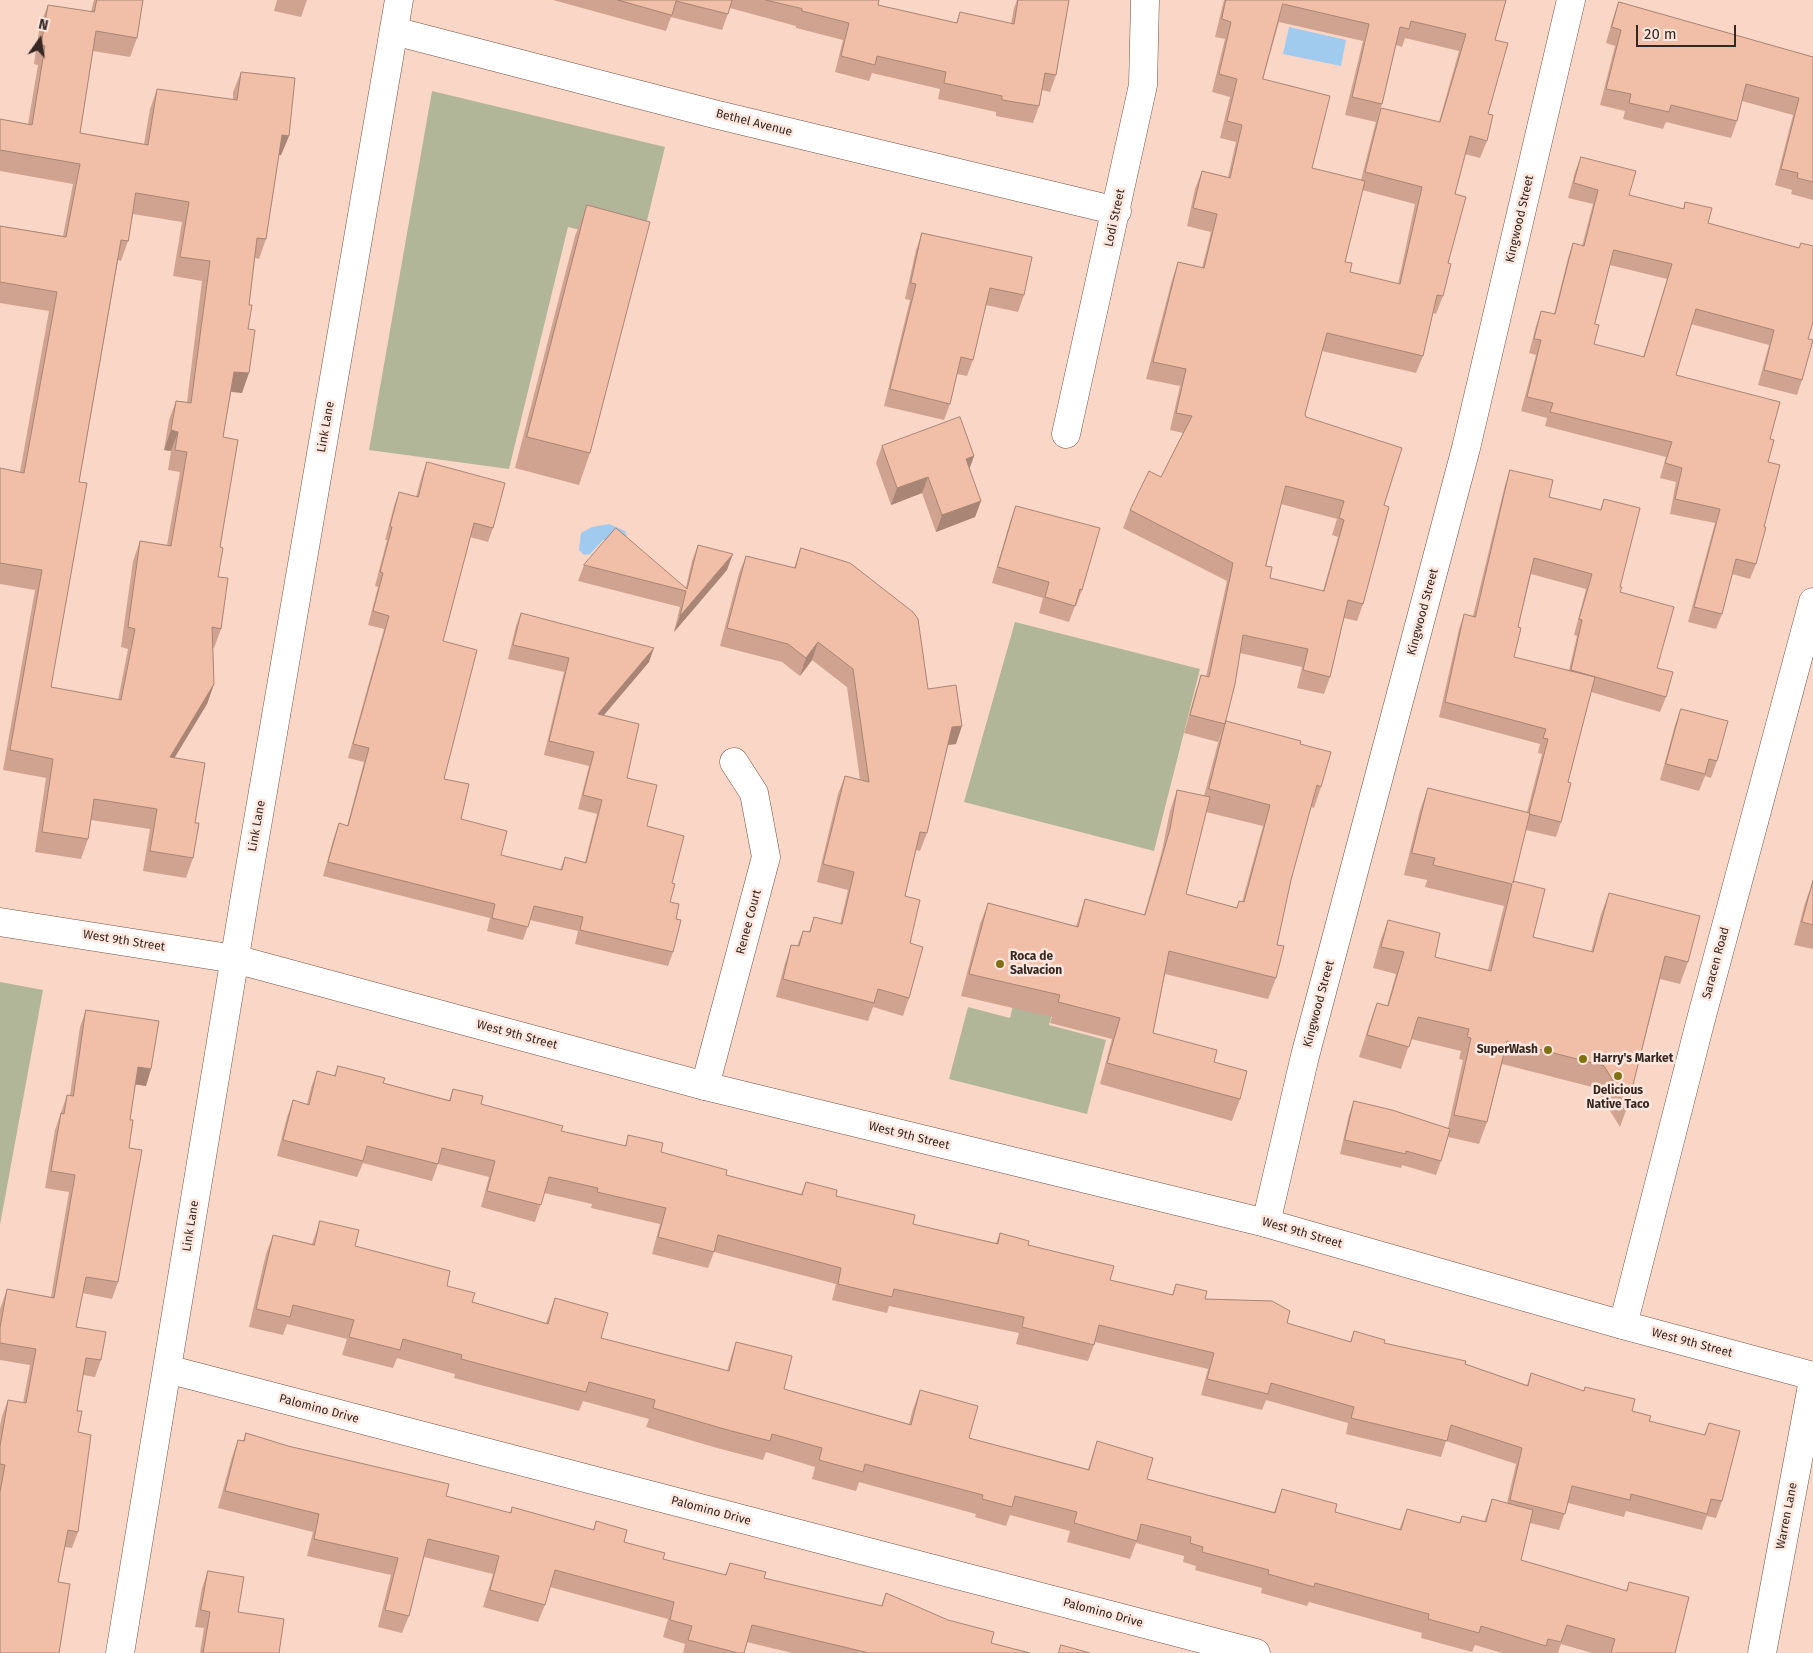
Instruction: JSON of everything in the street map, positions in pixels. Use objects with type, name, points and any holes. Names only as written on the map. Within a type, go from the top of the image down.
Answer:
[{"type":"street","name":"Link Lane","points":[[120,1653],[235,959],[399,0]]},
{"type":"street","name":"Lodi Street","points":[[1066,434],[1117,211],[1143,85],[1145,0]]},
{"type":"street","name":"Kingwood Street","points":[[1266,1222],[1306,1056],[1466,448],[1571,0]]},
{"type":"street","name":"Bethel Avenue","points":[[394,31],[714,114],[1117,211]]},
{"type":"street","name":"Saracen Road","points":[[1623,1325],[1708,995],[1813,602]]},
{"type":"street","name":"Renee Court","points":[[706,1086],[766,857],[754,793],[734,762]]},
{"type":"street","name":"West 9th Street","points":[[0,922],[235,959],[706,1086],[1266,1222],[1623,1325],[1813,1376]]},
{"type":"street","name":"Palomino Drive","points":[[167,1369],[1256,1653]]},
{"type":"street","name":"Warren Lane","points":[[1762,1653],[1813,1380]]},
{"type":"green space","points":[[432,91],[665,147],[641,245],[568,227],[509,469],[369,450]]},
{"type":"green space","points":[[1015,622],[1200,669],[1154,851],[964,802]]},
{"type":"green space","points":[[0,982],[43,990],[0,1225]]},
{"type":"green space","points":[[1015,997],[1054,1007],[1049,1025],[1106,1040],[1087,1114],[949,1079],[968,1007],[1010,1018]]},
{"type":"water","points":[[1289,27],[1346,40],[1341,66],[1283,54]]},
{"type":"water","points":[[609,524],[625,531],[627,536],[623,541],[603,540],[590,554],[584,555],[579,550],[581,533],[592,527]]},
{"type":"building","points":[[97,0],[143,0],[137,38],[96,31],[80,133],[148,145],[157,89],[237,100],[241,72],[295,78],[289,136],[282,135],[266,239],[257,238],[249,305],[252,305],[248,329],[255,330],[249,373],[234,372],[223,437],[238,440],[220,547],[223,548],[218,577],[228,578],[221,629],[212,627],[214,684],[170,757],[205,763],[195,823],[199,823],[193,858],[150,851],[157,809],[94,799],[88,839],[42,832],[53,759],[10,750],[42,570],[0,563],[0,468],[24,473],[57,292],[0,282],[0,226],[66,237],[80,164],[0,150],[0,119],[32,125],[45,46],[41,45],[48,5],[94,12]],"holes":[[[136,193],[189,202],[180,257],[210,261],[191,403],[176,401],[171,430],[178,432],[175,450],[187,452],[171,546],[140,541],[128,627],[135,629],[121,700],[51,687],[87,483],[79,482],[121,240],[128,241]]]},
{"type":"building","points":[[618,0],[732,0],[728,14],[676,1],[672,15]]},
{"type":"building","points":[[766,0],[879,0],[878,5],[957,23],[960,12],[1014,24],[1018,0],[1069,0],[1056,75],[1045,73],[1039,106],[1002,100],[1002,96],[944,83],[946,72],[877,56],[875,65],[841,56],[849,23]]},
{"type":"building","points":[[1226,0],[1506,0],[1495,40],[1508,43],[1488,114],[1493,115],[1487,141],[1470,136],[1455,194],[1466,197],[1448,263],[1451,264],[1443,296],[1437,295],[1423,356],[1327,333],[1305,414],[1306,417],[1402,448],[1384,505],[1389,507],[1363,604],[1348,600],[1330,677],[1303,670],[1308,649],[1243,635],[1235,684],[1225,724],[1190,715],[1201,675],[1209,677],[1233,563],[1130,510],[1149,471],[1161,477],[1192,416],[1176,413],[1186,369],[1153,362],[1178,262],[1204,268],[1217,214],[1193,208],[1202,171],[1230,178],[1242,125],[1227,121],[1237,79],[1219,74],[1231,22],[1222,19]],"holes":[[[1283,4],[1369,24],[1352,97],[1382,104],[1400,27],[1409,29],[1411,21],[1466,34],[1440,122],[1381,108],[1365,172],[1422,187],[1400,284],[1350,272],[1352,263],[1345,262],[1365,181],[1312,168],[1330,96],[1263,79]],[[1286,486],[1344,501],[1339,518],[1344,520],[1324,591],[1270,578],[1272,567],[1266,566]]]},
{"type":"building","points":[[1619,2],[1813,57],[1813,182],[1797,178],[1798,173],[1781,169],[1799,98],[1746,84],[1737,121],[1671,105],[1669,112],[1629,103],[1631,94],[1606,89],[1621,30],[1612,27]]},
{"type":"building","points":[[1581,157],[1636,171],[1629,195],[1684,209],[1685,202],[1712,208],[1708,223],[1799,248],[1801,243],[1813,246],[1813,322],[1808,339],[1813,340],[1802,380],[1764,370],[1774,330],[1696,309],[1676,375],[1780,402],[1770,439],[1774,440],[1768,462],[1780,465],[1756,564],[1736,559],[1722,614],[1694,607],[1720,509],[1675,499],[1682,468],[1665,463],[1672,442],[1550,412],[1553,403],[1527,397],[1541,340],[1534,339],[1541,311],[1555,314],[1573,243],[1584,246],[1598,190],[1574,183]],"holes":[[[1614,250],[1672,264],[1644,357],[1594,344],[1599,325],[1595,324]]]},
{"type":"building","points":[[587,205],[650,222],[590,453],[527,437]]},
{"type":"building","points":[[922,233],[1032,257],[1024,295],[990,288],[973,360],[961,357],[950,404],[890,389],[916,284],[911,283]]},
{"type":"building","points":[[960,417],[974,456],[966,459],[981,501],[942,515],[928,477],[897,488],[882,446]]},
{"type":"building","points":[[427,462],[505,483],[493,528],[474,523],[443,641],[477,650],[444,779],[469,784],[461,819],[507,831],[501,855],[562,870],[565,857],[586,863],[602,800],[583,795],[594,752],[549,741],[569,658],[513,645],[521,613],[654,648],[598,714],[639,724],[627,778],[657,785],[647,826],[684,836],[672,883],[675,884],[670,902],[679,904],[676,919],[681,920],[673,952],[580,930],[583,917],[534,906],[528,927],[492,918],[495,904],[328,862],[339,823],[348,826],[369,748],[353,744],[389,616],[373,611],[383,573],[380,572],[392,527],[390,526],[399,492],[418,497]]},
{"type":"building","points":[[1510,470],[1553,480],[1549,497],[1601,510],[1604,499],[1640,508],[1620,592],[1674,607],[1657,668],[1673,672],[1666,697],[1571,670],[1582,620],[1579,619],[1592,574],[1534,558],[1518,627],[1521,628],[1514,657],[1595,677],[1568,782],[1571,783],[1561,822],[1529,814],[1548,739],[1543,738],[1546,729],[1445,702],[1464,614],[1475,617]]},
{"type":"building","points":[[1016,506],[1100,528],[1082,590],[1080,589],[1075,606],[1045,597],[1049,582],[998,567]]},
{"type":"building","points":[[616,528],[687,589],[698,545],[733,554],[680,616],[686,591],[584,565]]},
{"type":"building","points":[[801,548],[850,563],[913,612],[918,619],[928,689],[956,685],[962,726],[952,727],[927,833],[920,832],[905,896],[920,900],[910,943],[923,947],[909,998],[878,989],[874,1003],[783,979],[791,945],[799,946],[803,931],[810,932],[814,917],[842,924],[854,872],[823,864],[845,776],[869,782],[853,669],[818,642],[806,658],[788,644],[727,628],[746,556],[795,568]]},
{"type":"building","points":[[1681,709],[1728,721],[1717,761],[1709,759],[1705,774],[1666,764]]},
{"type":"building","points":[[1226,721],[1301,741],[1300,744],[1331,752],[1321,787],[1317,785],[1291,880],[1277,945],[1284,946],[1276,978],[1169,951],[1153,1033],[1217,1050],[1214,1062],[1247,1071],[1240,1099],[1107,1063],[1120,1018],[1058,1002],[1060,995],[969,974],[988,903],[1078,927],[1085,899],[1145,915],[1170,829],[1177,790],[1210,797],[1186,894],[1237,908],[1239,901],[1244,902],[1270,805],[1209,789]]},
{"type":"building","points":[[1428,788],[1530,813],[1513,881],[1545,889],[1533,937],[1593,952],[1609,893],[1700,916],[1688,962],[1665,956],[1628,1105],[1604,1066],[1507,1041],[1487,1122],[1454,1115],[1471,1038],[1467,1037],[1469,1029],[1418,1017],[1409,1047],[1367,1035],[1377,1003],[1388,1006],[1404,952],[1381,947],[1388,920],[1440,933],[1435,957],[1491,971],[1512,884],[1433,865],[1435,858],[1412,853]]},
{"type":"building","points":[[1813,881],[1813,925],[1802,922]]},
{"type":"building","points":[[86,1010],[159,1021],[151,1069],[138,1067],[130,1120],[133,1120],[129,1148],[142,1150],[118,1282],[86,1277],[76,1327],[106,1332],[101,1360],[86,1358],[77,1411],[82,1411],[78,1432],[91,1435],[78,1532],[68,1530],[58,1582],[70,1584],[59,1653],[0,1653],[0,1492],[5,1465],[0,1464],[0,1446],[8,1400],[26,1403],[36,1349],[0,1343],[0,1328],[7,1289],[54,1298],[75,1175],[51,1171],[61,1113],[64,1114],[67,1095],[73,1096]]},
{"type":"building","points":[[338,1066],[385,1078],[383,1083],[450,1101],[453,1089],[483,1096],[481,1104],[563,1126],[561,1131],[626,1146],[628,1135],[663,1143],[661,1152],[727,1170],[726,1175],[802,1195],[806,1182],[837,1190],[836,1196],[915,1215],[913,1224],[998,1244],[1000,1233],[1029,1241],[1028,1245],[1114,1266],[1110,1280],[1173,1295],[1176,1284],[1207,1291],[1205,1299],[1272,1301],[1290,1311],[1287,1323],[1351,1342],[1354,1331],[1385,1340],[1384,1343],[1466,1361],[1465,1364],[1528,1386],[1531,1373],[1584,1391],[1585,1387],[1635,1399],[1632,1411],[1651,1416],[1649,1421],[1705,1435],[1709,1423],[1740,1431],[1722,1501],[1711,1499],[1707,1514],[1631,1494],[1630,1500],[1572,1486],[1565,1514],[1510,1500],[1522,1448],[1451,1425],[1447,1441],[1351,1418],[1354,1407],[1271,1383],[1268,1394],[1207,1379],[1214,1353],[1099,1325],[1094,1345],[1022,1327],[1024,1317],[894,1289],[892,1297],[838,1284],[841,1268],[718,1235],[714,1252],[658,1237],[666,1208],[597,1192],[598,1188],[549,1177],[541,1205],[487,1191],[495,1161],[442,1148],[438,1164],[367,1146],[363,1161],[283,1140],[293,1100],[309,1105],[317,1071],[335,1076]]},
{"type":"building","points":[[1354,1101],[1392,1110],[1450,1129],[1441,1161],[1406,1151],[1406,1154],[1345,1140]]},
{"type":"building","points":[[320,1221],[359,1230],[355,1246],[450,1271],[447,1286],[475,1293],[472,1302],[548,1324],[555,1298],[608,1313],[601,1338],[729,1371],[736,1342],[792,1356],[784,1389],[911,1425],[920,1390],[978,1406],[969,1438],[1089,1470],[1097,1441],[1153,1458],[1147,1479],[1275,1513],[1282,1489],[1337,1504],[1335,1512],[1401,1530],[1407,1509],[1460,1523],[1462,1516],[1486,1522],[1492,1499],[1533,1510],[1521,1560],[1627,1591],[1629,1582],[1689,1597],[1675,1653],[1611,1653],[1615,1639],[1567,1625],[1561,1642],[1548,1639],[1546,1646],[1481,1626],[1479,1633],[1428,1619],[1429,1614],[1315,1583],[1314,1587],[1268,1574],[1269,1570],[1202,1552],[1203,1547],[1190,1543],[1191,1537],[1141,1524],[1137,1541],[1074,1523],[1077,1512],[1015,1496],[1012,1507],[982,1499],[983,1495],[865,1464],[863,1472],[819,1460],[822,1448],[772,1434],[770,1441],[724,1429],[653,1408],[655,1400],[589,1382],[586,1392],[461,1359],[462,1355],[403,1339],[400,1350],[349,1337],[354,1320],[293,1305],[290,1317],[256,1309],[273,1235],[314,1245]]},
{"type":"building","points":[[246,1433],[288,1446],[449,1484],[446,1496],[511,1513],[512,1507],[594,1530],[596,1521],[627,1530],[624,1542],[665,1553],[663,1559],[726,1575],[730,1563],[766,1572],[764,1578],[882,1606],[886,1593],[948,1620],[994,1632],[991,1643],[1030,1653],[869,1653],[752,1625],[744,1653],[738,1653],[688,1640],[692,1626],[670,1620],[674,1602],[555,1570],[545,1605],[490,1590],[499,1556],[428,1539],[409,1616],[385,1610],[398,1558],[314,1539],[319,1514],[225,1491],[238,1440],[244,1441]]},
{"type":"building","points":[[208,1571],[244,1577],[238,1612],[284,1619],[279,1653],[203,1653],[210,1612],[201,1610]]},
{"type":"building","points":[[1061,1645],[1090,1653],[1059,1653]]},
{"type":"place","name":"Roca de Salvacion","points":[[1000,964]]},
{"type":"place","name":"SuperWash","points":[[1548,1050]]},
{"type":"place","name":"Harry's Market","points":[[1583,1059]]},
{"type":"place","name":"Delicious Native Taco","points":[[1618,1076]]}]
